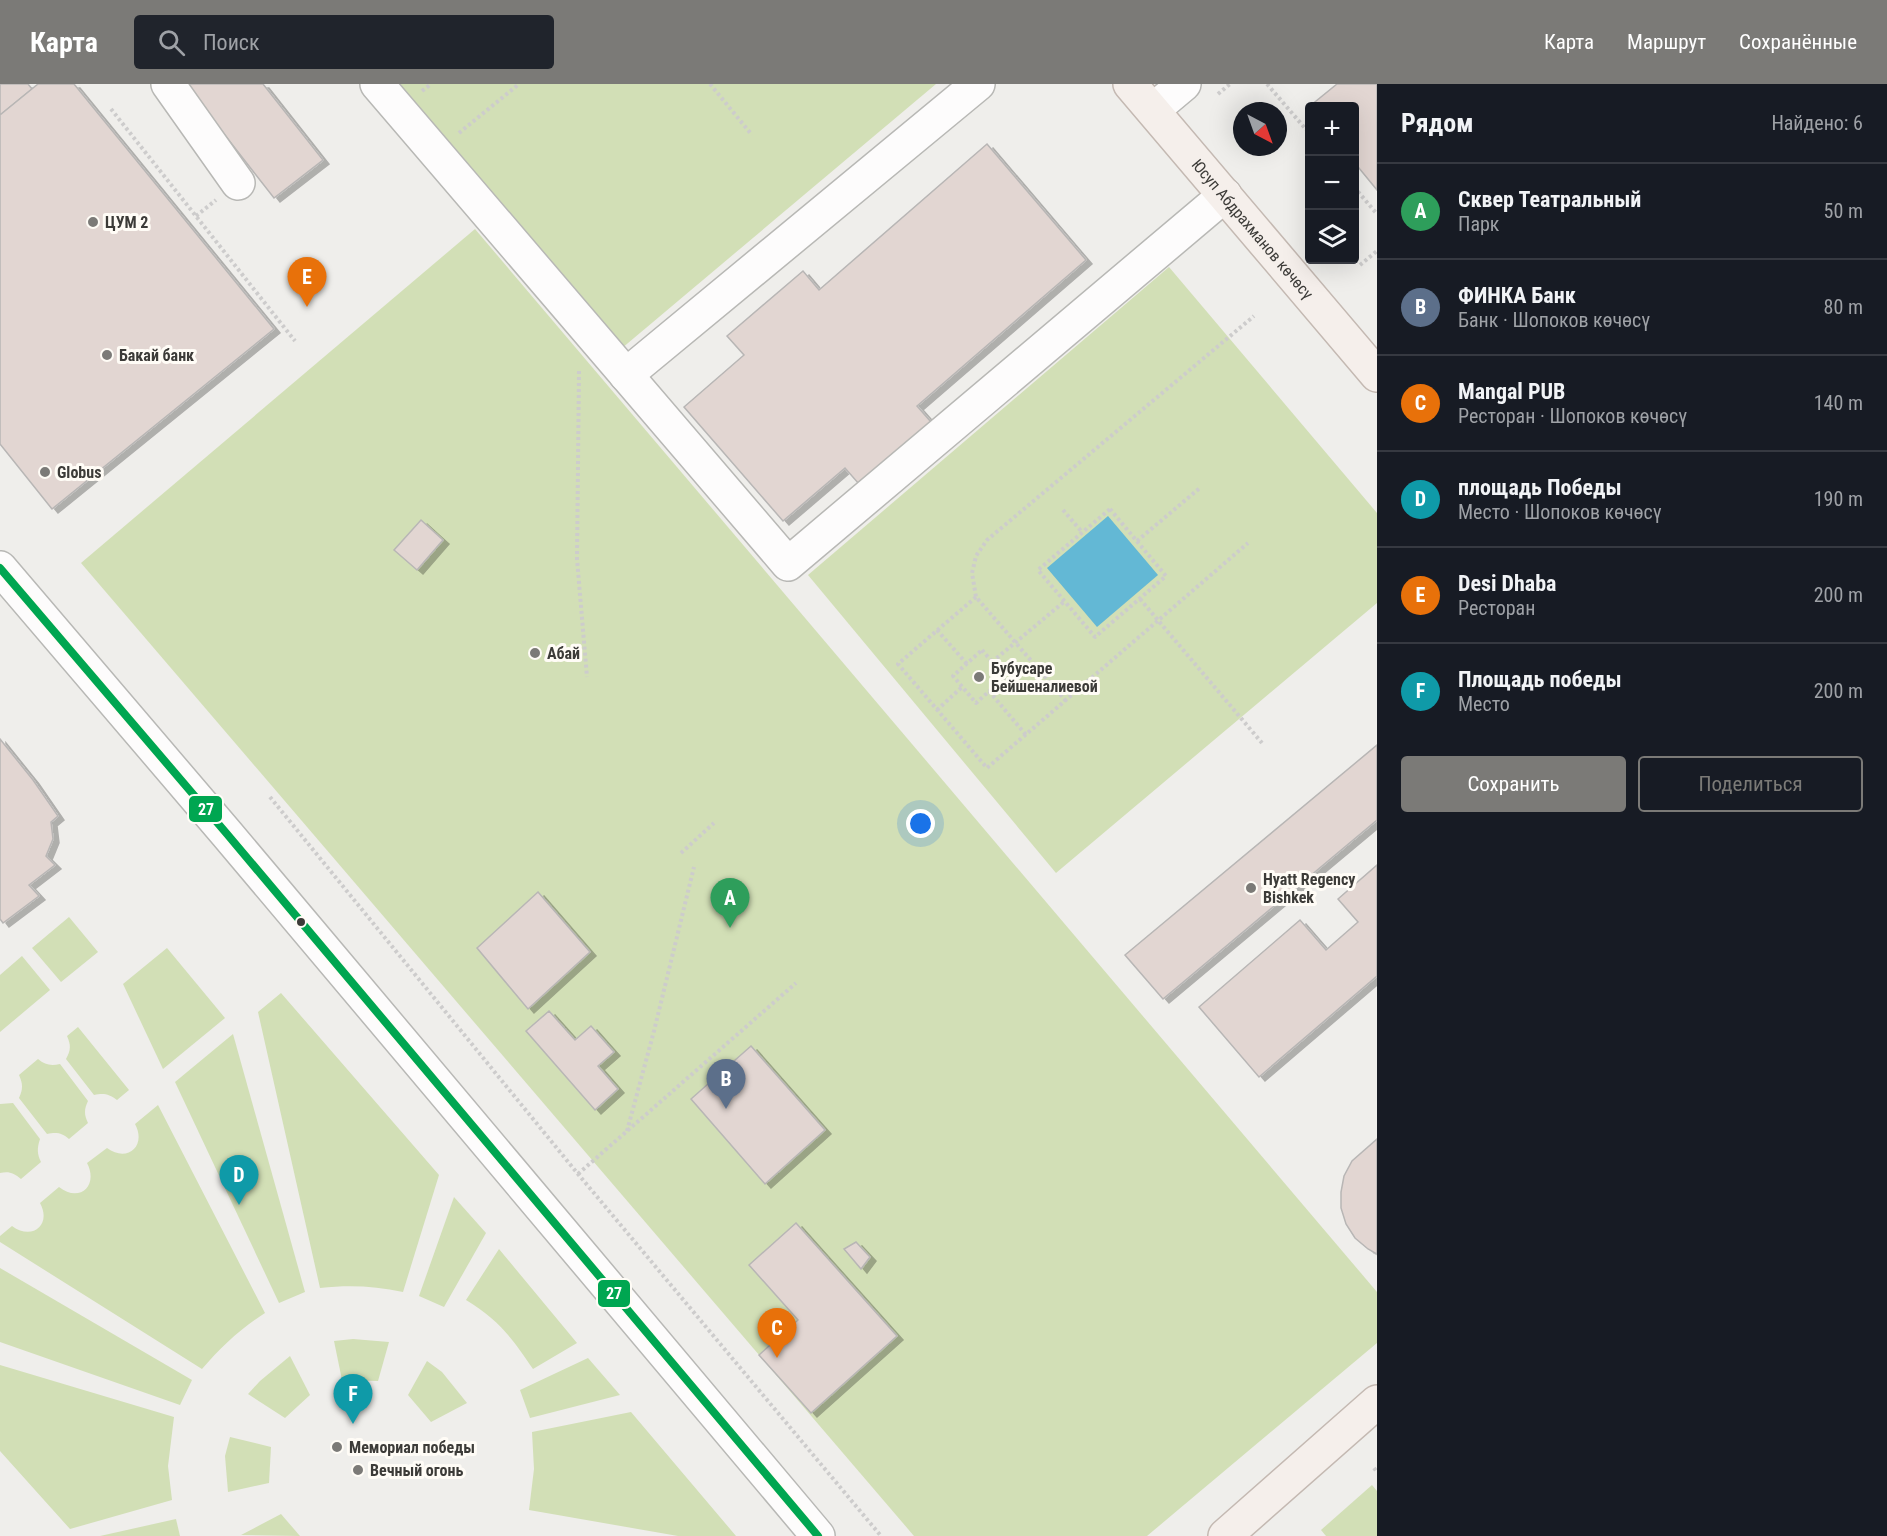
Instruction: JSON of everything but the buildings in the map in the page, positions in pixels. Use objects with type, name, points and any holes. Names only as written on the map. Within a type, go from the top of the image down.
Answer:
[{"type":"main road","name":"Юсуп Абдрахманов көчөсү","points":[[1130,84],[1377,375]]},
{"type":"main road","points":[[1225,1536],[1377,1402]]},
{"type":"street","points":[[168,84],[238,183]]},
{"type":"street","points":[[377,84],[788,564],[1225,195]]},
{"type":"street","points":[[626,375],[978,84]]},
{"type":"street","points":[[1153,110],[1184,84]]},
{"type":"street","points":[[0,568],[818,1536]]},
{"type":"path","points":[[435,152],[519,84]]},
{"type":"path","points":[[710,84],[752,135]]},
{"type":"path","points":[[1218,94],[1230,84]]},
{"type":"path","points":[[1267,84],[1305,128]]},
{"type":"path","points":[[111,109],[295,341]]},
{"type":"path","points":[[1359,193],[1377,214]]},
{"type":"path","points":[[1360,265],[1377,251]]},
{"type":"path","points":[[1066,701],[976,597],[972,573],[976,556],[987,540],[1254,316]]},
{"type":"path","points":[[579,371],[578,559],[587,677]]},
{"type":"path","points":[[1137,541],[1201,487]]},
{"type":"path","points":[[1110,509],[1167,576],[1095,637],[1038,570],[1082,532],[1110,509]]},
{"type":"path","points":[[1063,510],[1082,532]]},
{"type":"path","points":[[976,597],[898,664],[987,768],[1248,543]]},
{"type":"path","points":[[1140,599],[1262,743]]},
{"type":"path","points":[[992,662],[1065,601]]},
{"type":"path","points":[[937,630],[967,664]]},
{"type":"path","points":[[982,650],[992,662],[1005,677],[976,703],[953,676],[982,650]]},
{"type":"path","points":[[937,710],[962,687]]},
{"type":"path","points":[[989,691],[1026,735]]},
{"type":"path","points":[[270,797],[578,1174],[880,1536]]},
{"type":"path","points":[[681,853],[714,823]]},
{"type":"path","points":[[626,1132],[654,1031],[693,867]]},
{"type":"path","points":[[578,1174],[796,983]]},
{"type":"green space","points":[[384,84],[936,84],[615,354]]},
{"type":"green space","points":[[475,229],[1377,1292],[1377,1343],[1147,1536],[914,1536],[81,563]]},
{"type":"green space","points":[[1169,267],[1377,513],[1377,603],[1056,873],[808,575]]},
{"type":"green space","points":[[69,917],[98,952],[61,982],[32,948]]},
{"type":"green space","points":[[167,948],[225,1018],[163,1069],[123,984]]},
{"type":"green space","points":[[22,956],[50,990],[0,1032],[0,975]]},
{"type":"green space","points":[[281,993],[439,1175],[403,1292],[362,1287],[320,1288],[258,1012]]},
{"type":"green space","points":[[78,1027],[129,1090],[117,1100],[111,1096],[94,1095],[66,1059],[70,1048],[67,1036]]},
{"type":"green space","points":[[233,1034],[305,1292],[279,1303],[175,1082]]},
{"type":"green space","points":[[38,1059],[43,1063],[60,1064],[88,1101],[85,1112],[88,1123],[69,1139],[64,1135],[47,1134],[19,1098],[22,1086],[19,1075]]},
{"type":"green space","points":[[13,1103],[40,1139],[38,1151],[41,1162],[21,1179],[11,1173],[0,1173],[0,1104]]},
{"type":"green space","points":[[158,1105],[265,1313],[231,1339],[202,1369],[0,1242],[0,1236],[12,1226],[26,1232],[38,1228],[44,1218],[40,1203],[59,1187],[66,1192],[74,1193],[85,1190],[90,1179],[87,1163],[107,1148],[122,1154],[133,1150],[138,1139],[135,1124]]},
{"type":"green space","points":[[454,1197],[486,1233],[444,1307],[419,1296]]},
{"type":"green space","points":[[499,1249],[577,1343],[533,1369],[504,1330],[466,1300]]},
{"type":"green space","points":[[0,1268],[192,1380],[180,1405],[0,1342]]},
{"type":"green space","points":[[353,1339],[389,1342],[378,1381],[342,1380],[334,1341]]},
{"type":"green space","points":[[290,1356],[310,1395],[285,1418],[248,1394]]},
{"type":"green space","points":[[588,1358],[620,1395],[530,1418],[520,1390]]},
{"type":"green space","points":[[427,1361],[442,1372],[467,1403],[431,1422],[408,1395]]},
{"type":"green space","points":[[0,1365],[174,1417],[168,1466],[172,1500],[70,1529],[0,1451]]},
{"type":"green space","points":[[631,1412],[736,1536],[678,1536],[529,1510],[534,1469],[532,1432]]},
{"type":"green space","points":[[230,1437],[271,1447],[269,1483],[228,1492],[225,1456]]},
{"type":"green space","points":[[1372,1485],[1377,1491],[1377,1536],[1326,1536],[1321,1530]]},
{"type":"green space","points":[[281,1514],[300,1536],[241,1535]]},
{"type":"green space","points":[[176,1519],[180,1536],[100,1536]]},
{"type":"water","points":[[1108,516],[1158,575],[1097,627],[1047,568]]},
{"type":"transit line","name":"27","points":[[0,568],[818,1536]]},
{"type":"place","name":"ЦУМ 2","points":[[93,222]]},
{"type":"place","name":"Desi Dhaba","points":[[307,307]]},
{"type":"place","name":"Бакай банк","points":[[107,355]]},
{"type":"place","name":"Globus","points":[[45,472]]},
{"type":"place","name":"Абай","points":[[535,653]]},
{"type":"place","name":"Бубусаре Бейшеналиевой","points":[[979,677]]},
{"type":"place","name":"Hyatt Regency Bishkek","points":[[1251,888]]},
{"type":"place","name":"Сквер Театральный","points":[[730,928]]},
{"type":"place","name":"ФИНКА Банк","points":[[726,1109]]},
{"type":"place","name":"площадь Победы","points":[[239,1205]]},
{"type":"place","name":"Mangal PUB","points":[[777,1358]]},
{"type":"place","name":"Площадь победы","points":[[353,1424]]},
{"type":"place","name":"Мемориал победы","points":[[337,1447]]},
{"type":"place","name":"Вечный огонь","points":[[358,1470]]}]
